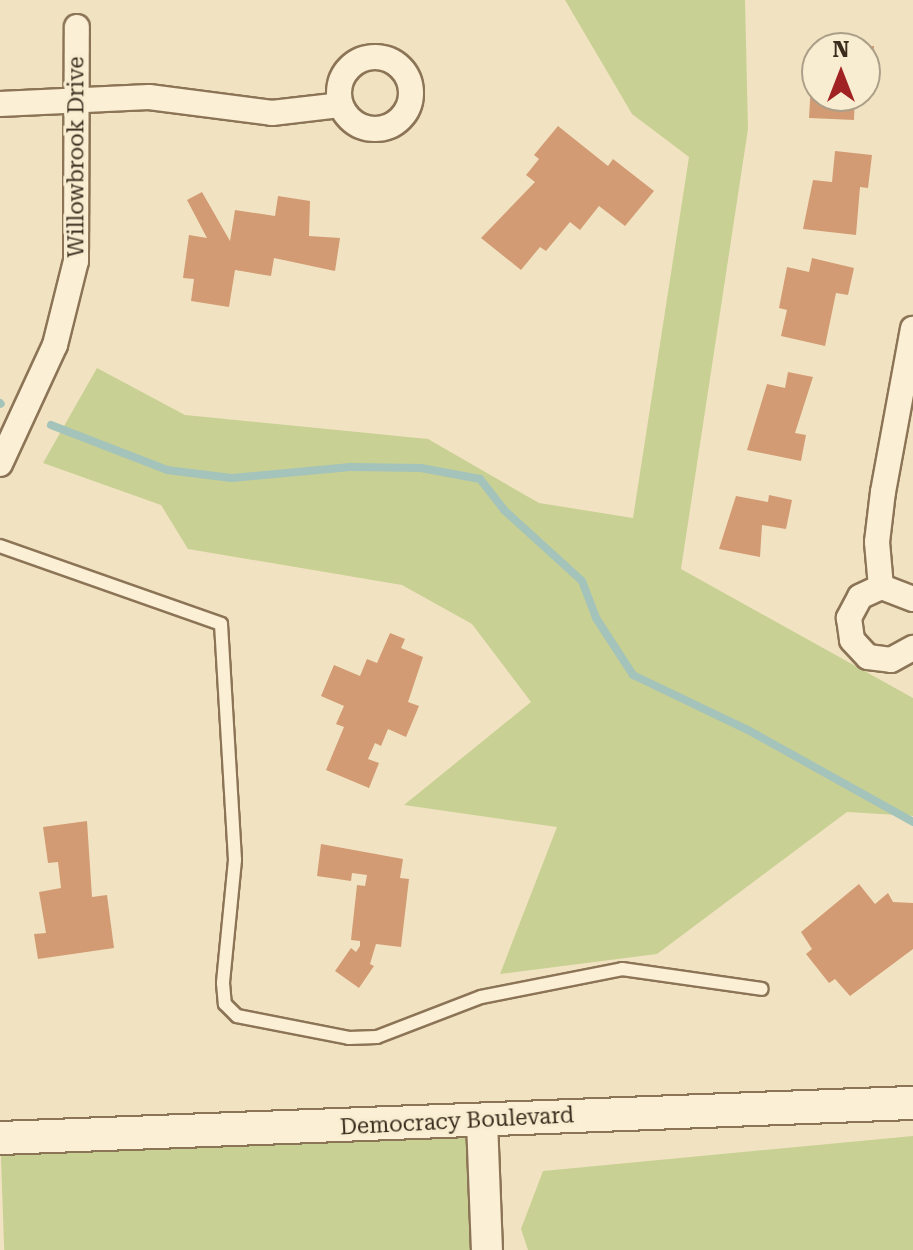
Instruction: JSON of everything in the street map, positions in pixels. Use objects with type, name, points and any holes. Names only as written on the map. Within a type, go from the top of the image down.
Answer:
[{"type":"main road","name":"Democracy Boulevard","points":[[0,1138],[482,1121],[764,1105],[913,1103]]},
{"type":"street","name":"Willowbrook Drive","points":[[0,464],[55,345],[68,305],[76,261],[77,27]]},
{"type":"street","points":[[0,104],[149,97],[272,113],[340,105]]},
{"type":"street","points":[[881,587],[882,505],[913,329]]},
{"type":"street","points":[[881,587],[913,599]]},
{"type":"street","points":[[881,587],[853,607],[852,640],[879,660],[902,657],[913,648]]},
{"type":"street","points":[[482,1121],[487,1250]]},
{"type":"lane","points":[[0,546],[221,624],[235,860],[223,983],[225,1004],[237,1016],[349,1038],[377,1037],[481,997],[622,969],[762,989]]},
{"type":"green space","points":[[565,0],[745,0],[748,129],[681,569],[913,698],[913,816],[847,812],[657,954],[500,974],[557,827],[404,805],[531,702],[472,624],[402,585],[188,549],[161,505],[43,463],[97,368],[185,415],[428,439],[539,503],[633,518],[689,157],[632,114]]},
{"type":"green space","points":[[482,1121],[487,1250],[4,1250],[0,1138]]},
{"type":"green space","points":[[913,1136],[913,1250],[528,1250],[521,1229],[543,1171]]},
{"type":"building","points":[[809,112],[854,112],[854,120],[809,118]]},
{"type":"building","points":[[558,126],[608,166],[613,159],[654,191],[625,226],[599,206],[580,230],[570,222],[546,251],[540,247],[521,270],[481,238],[535,182],[526,175],[539,159],[534,155]]},
{"type":"building","points":[[835,151],[872,155],[868,188],[860,187],[856,235],[803,229],[813,180],[832,182]]},
{"type":"building","points":[[202,192],[230,241],[235,210],[275,216],[278,196],[310,201],[309,236],[340,238],[335,271],[274,258],[271,276],[235,270],[229,307],[191,301],[194,279],[183,278],[189,235],[207,238],[187,200]]},
{"type":"building","points":[[812,258],[854,268],[848,295],[836,293],[825,346],[781,336],[787,310],[779,308],[787,267],[809,272]]},
{"type":"building","points":[[788,372],[813,377],[795,433],[806,435],[801,461],[747,450],[767,384],[785,388]]},
{"type":"building","points":[[769,495],[792,500],[786,529],[762,525],[760,557],[719,549],[736,496],[768,502]]},
{"type":"building","points":[[390,633],[405,639],[401,648],[423,657],[408,702],[419,706],[406,737],[388,729],[381,746],[375,743],[368,759],[379,763],[369,788],[326,770],[344,727],[336,724],[344,706],[321,696],[334,665],[360,676],[367,659],[377,663]]},
{"type":"building","points":[[87,821],[92,897],[107,895],[114,948],[38,959],[34,934],[46,933],[39,892],[61,888],[58,862],[48,863],[43,827]]},
{"type":"building","points":[[321,844],[403,859],[400,878],[409,879],[401,947],[376,944],[370,964],[374,966],[359,988],[335,971],[351,948],[356,952],[360,946],[360,941],[351,940],[357,885],[365,886],[367,875],[352,873],[351,881],[317,876]]},
{"type":"building","points":[[859,884],[875,904],[888,893],[893,902],[913,903],[913,949],[850,996],[835,979],[829,983],[806,954],[812,949],[801,932]]},
{"type":"waterway","points":[[51,425],[167,470],[232,478],[350,467],[421,468],[480,479],[504,510],[582,581],[596,618],[633,675],[748,730],[913,822]]}]
